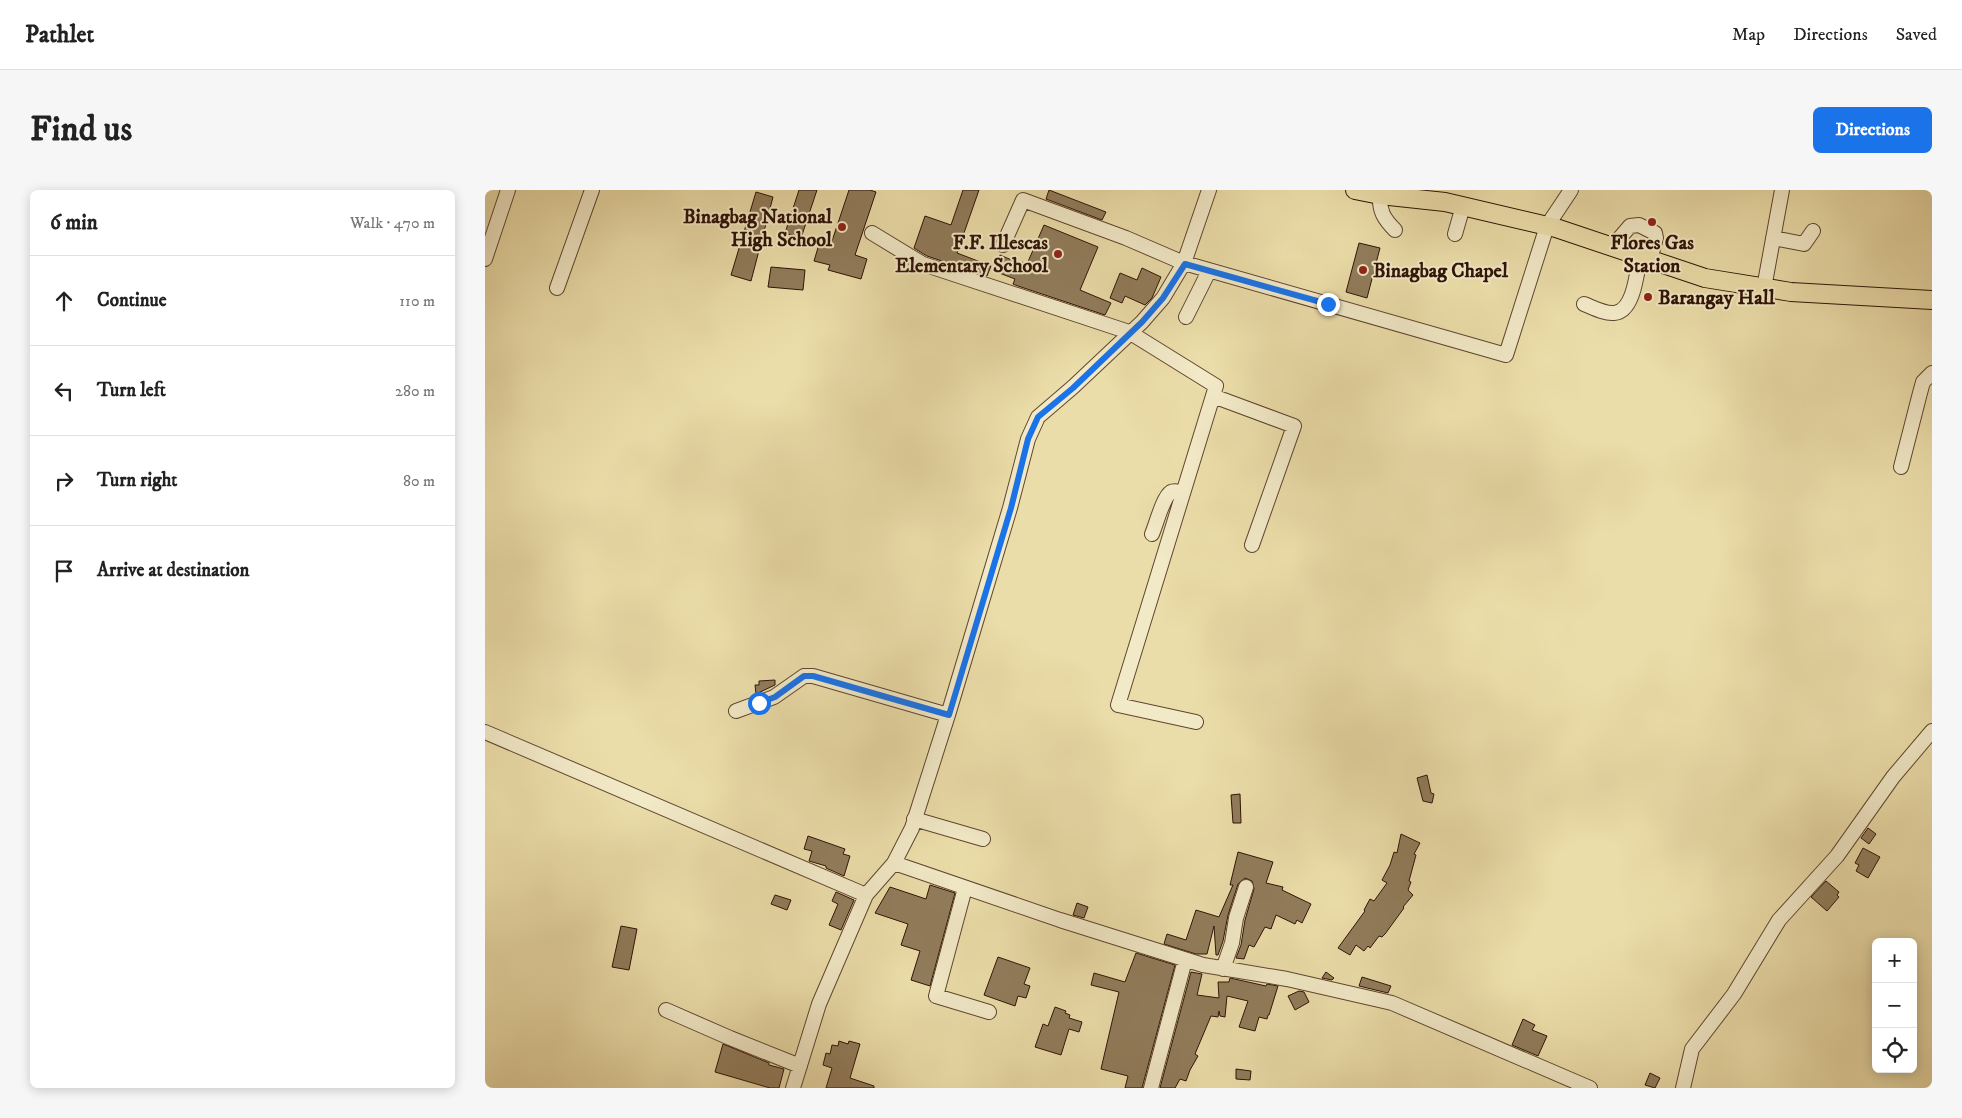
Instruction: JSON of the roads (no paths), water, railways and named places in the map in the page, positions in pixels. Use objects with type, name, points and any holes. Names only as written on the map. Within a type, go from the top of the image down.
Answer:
[{"type":"main road","points":[[1355,190],[1463,206],[1547,226],[1705,278],[1791,292],[1932,300]]},
{"type":"street","points":[[485,259],[509,190]]},
{"type":"street","points":[[557,288],[591,190]]},
{"type":"street","points":[[793,1088],[819,1004],[866,895],[895,863],[914,819],[949,715],[1011,508],[1028,439],[1038,417],[1073,388],[1163,298],[1185,264],[1209,190]]},
{"type":"street","points":[[1003,245],[1023,200],[1126,238],[1185,264],[1506,355],[1547,226],[1571,190]]},
{"type":"street","points":[[1763,288],[1782,190]]},
{"type":"street","points":[[1380,195],[1379,206],[1381,213],[1395,230]]},
{"type":"street","points":[[1455,234],[1463,206]]},
{"type":"street","points":[[1584,304],[1615,314],[1624,310],[1629,304],[1645,258],[1656,238],[1655,234],[1639,225],[1630,226],[1612,247]]},
{"type":"street","points":[[1773,238],[1804,244],[1813,232]]},
{"type":"street","points":[[872,233],[923,264],[1129,332],[1216,386],[1117,705],[1196,722]]},
{"type":"street","points":[[1186,318],[1209,271]]},
{"type":"street","points":[[1901,468],[1923,382],[1932,373]]},
{"type":"street","points":[[1213,396],[1294,426],[1252,546]]},
{"type":"street","points":[[1152,534],[1166,498],[1171,492],[1183,493]]},
{"type":"street","points":[[737,711],[775,697],[804,676],[813,676],[949,715]]},
{"type":"street","points":[[1683,1088],[1692,1049],[1734,994],[1779,920],[1837,856],[1893,776],[1932,731]]},
{"type":"street","points":[[485,732],[866,895]]},
{"type":"street","points":[[914,819],[983,838]]},
{"type":"street","points":[[895,863],[965,888],[1185,960],[1287,979],[1392,1003],[1589,1088]]},
{"type":"street","points":[[965,888],[936,996],[989,1012]]},
{"type":"street","points":[[1223,968],[1232,943],[1236,918],[1246,888]]},
{"type":"street","points":[[1151,1088],[1185,960]]},
{"type":"street","points":[[666,1010],[800,1066]]},
{"type":"place","name":"Flores Gas Station","points":[[1652,222]]},
{"type":"place","name":"Binagbag National High School","points":[[842,227]]},
{"type":"place","name":"F.F. Illescas Elementary School","points":[[1058,254]]},
{"type":"place","name":"Binagbag Chapel","points":[[1363,270]]},
{"type":"place","name":"Barangay Hall","points":[[1648,297]]}]
